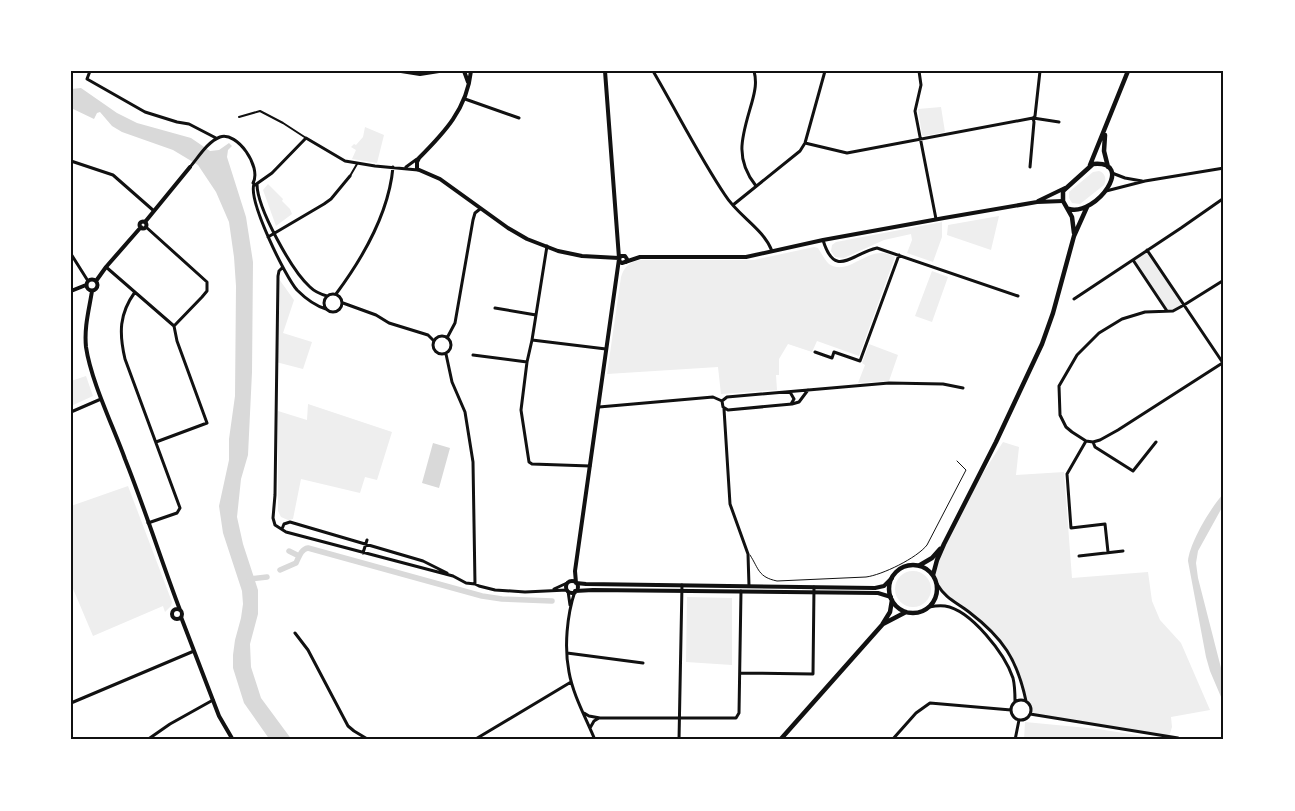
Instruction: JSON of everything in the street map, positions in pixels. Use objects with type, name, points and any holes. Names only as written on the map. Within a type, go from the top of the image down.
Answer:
[{"type":"main road","points":[[1074,236],[1074,222],[1069,209],[1063,201],[1062,194],[1065,188],[1090,165],[1128,71]]},
{"type":"main road","points":[[1069,209],[1078,211],[1087,207],[1106,191],[1111,183],[1110,170],[1104,148],[1106,129]]},
{"type":"main road","points":[[1090,165],[1098,164],[1110,170]]},
{"type":"main road","points":[[933,575],[944,544],[992,450],[1042,344],[1074,236],[1087,207]]},
{"type":"main road","points":[[906,612],[896,605],[892,599],[889,589],[892,578],[898,570],[905,566],[920,565],[932,558],[944,544]]},
{"type":"main road","points":[[882,625],[906,612],[918,612],[929,607],[936,596],[937,584],[933,575],[920,565]]},
{"type":"main road","points":[[780,740],[882,625],[890,612],[892,599]]},
{"type":"street","points":[[90,71],[87,79],[145,112],[181,124],[189,124],[217,139]]},
{"type":"street","points":[[401,71],[420,74],[439,71]]},
{"type":"street","points":[[464,71],[468,84]]},
{"type":"street","points":[[406,168],[419,158],[454,119],[465,99],[470,71]]},
{"type":"street","points":[[595,740],[571,682],[567,653],[571,608],[577,586],[575,571],[619,259],[605,71]]},
{"type":"street","points":[[653,71],[726,197],[769,243],[772,251]]},
{"type":"street","points":[[754,71],[755,89],[742,137],[741,153],[747,172],[756,186]]},
{"type":"street","points":[[733,205],[798,154],[805,143],[825,71]]},
{"type":"street","points":[[918,71],[921,85],[915,111],[936,219]]},
{"type":"street","points":[[1030,168],[1033,118],[1035,116],[1040,71]]},
{"type":"street","points":[[1223,71],[1224,132]]},
{"type":"street","points":[[465,99],[519,118]]},
{"type":"street","points":[[238,118],[260,111],[283,123],[336,157],[358,164],[418,170],[440,179],[508,228],[527,239],[558,251],[582,256],[619,259],[621,262],[640,257]]},
{"type":"street","points":[[805,143],[847,153],[1033,118],[1059,122]]},
{"type":"street","points":[[146,224],[154,211],[210,144],[224,136],[230,137],[247,153],[254,166],[259,196],[275,234],[304,281],[316,293],[327,296],[336,294],[352,272],[373,234],[384,208],[393,167]]},
{"type":"street","points":[[306,138],[272,172],[256,183],[253,193],[269,239],[282,268],[298,290],[313,303],[331,312],[337,312],[343,303]]},
{"type":"street","points":[[418,170],[416,165],[419,158]]},
{"type":"street","points":[[71,161],[113,175],[154,211]]},
{"type":"street","points":[[269,239],[330,199],[358,164]]},
{"type":"street","points":[[1106,191],[1224,168]]},
{"type":"street","points":[[1110,170],[1125,178],[1145,182]]},
{"type":"street","points":[[1037,202],[1065,188]]},
{"type":"street","points":[[1074,299],[1224,198]]},
{"type":"street","points":[[619,259],[620,256],[625,255],[640,257],[746,257],[823,240],[936,219],[1037,202],[1063,201]]},
{"type":"street","points":[[447,338],[455,323],[473,220],[475,213],[480,209]]},
{"type":"street","points":[[96,281],[141,227],[140,223],[146,224],[207,282],[207,290],[202,297],[174,326]]},
{"type":"street","points":[[269,239],[277,238]]},
{"type":"street","points":[[823,240],[826,252],[836,262],[847,261],[877,248],[1018,296]]},
{"type":"street","points":[[618,242],[627,259],[618,274]]},
{"type":"street","points":[[546,246],[521,410],[529,462],[532,464],[590,466]]},
{"type":"street","points":[[1147,250],[1184,305],[1223,362],[1118,430],[1100,440],[1086,441],[1066,427],[1060,415],[1059,407],[1059,386],[1077,355],[1098,333],[1122,318],[1144,312],[1173,311],[1184,305],[1224,280]]},
{"type":"street","points":[[71,254],[89,290],[92,291]]},
{"type":"street","points":[[816,352],[832,358],[834,352],[860,360],[899,255]]},
{"type":"street","points":[[1133,260],[1167,311]]},
{"type":"street","points":[[106,267],[174,326],[177,341],[207,423],[156,442]]},
{"type":"street","points":[[282,268],[278,276],[276,495],[273,518],[275,525],[286,532],[453,576]]},
{"type":"street","points":[[71,291],[93,279],[96,281]]},
{"type":"street","points":[[96,281],[98,286],[92,291],[86,320],[86,348],[92,370],[176,599],[177,610],[213,700],[226,730],[233,740]]},
{"type":"street","points":[[135,292],[124,309],[121,333],[122,346],[125,359],[180,508],[177,513],[148,523]]},
{"type":"street","points":[[336,294],[343,303],[376,315],[388,323],[428,335],[434,341]]},
{"type":"street","points":[[326,309],[324,301],[327,296]]},
{"type":"street","points":[[495,308],[536,315]]},
{"type":"street","points":[[434,341],[442,336],[451,342],[451,348],[446,354]]},
{"type":"street","points":[[532,340],[606,349]]},
{"type":"street","points":[[434,341],[433,346],[436,351],[440,354],[446,354]]},
{"type":"street","points":[[446,354],[452,382],[465,412],[473,462],[475,584]]},
{"type":"street","points":[[473,355],[528,362]]},
{"type":"street","points":[[722,401],[727,397],[914,382],[960,386],[963,388]]},
{"type":"street","points":[[724,409],[790,405],[799,402],[808,390]]},
{"type":"street","points":[[790,392],[794,399],[790,405]]},
{"type":"street","points":[[599,407],[713,398],[722,401]]},
{"type":"street","points":[[71,412],[102,399]]},
{"type":"street","points":[[722,401],[730,504],[748,554],[749,586]]},
{"type":"street","points":[[1086,441],[1067,474],[1071,528],[1105,524],[1108,552]]},
{"type":"street","points":[[1092,442],[1095,447],[1133,471],[1156,442]]},
{"type":"street","points":[[282,528],[284,524],[290,522],[367,542],[421,561],[466,583],[502,591],[742,591],[875,588],[884,586],[892,578]]},
{"type":"street","points":[[363,553],[367,542]]},
{"type":"street","points":[[1079,556],[1123,551]]},
{"type":"street","points":[[416,567],[421,561]]},
{"type":"street","points":[[571,608],[566,586],[575,571]]},
{"type":"street","points":[[551,590],[568,582],[586,584],[749,586],[878,593],[892,599]]},
{"type":"street","points":[[929,607],[944,606],[952,608],[984,632],[996,645],[1008,664],[1015,686],[1015,702],[1011,710],[1012,715],[1019,720],[1025,719],[1030,714],[1030,706],[1026,701],[1019,673],[1001,641],[989,628],[949,599],[937,584]]},
{"type":"street","points":[[679,740],[682,585]]},
{"type":"street","points":[[740,673],[814,674],[814,590]]},
{"type":"street","points":[[584,713],[588,716],[600,718],[736,718],[739,713],[742,591]]},
{"type":"street","points":[[177,610],[172,615],[173,618],[183,624]]},
{"type":"street","points":[[177,619],[181,617]]},
{"type":"street","points":[[295,633],[308,650],[348,726],[370,740]]},
{"type":"street","points":[[71,703],[194,651]]},
{"type":"street","points":[[567,653],[643,663]]},
{"type":"street","points":[[474,740],[571,682]]},
{"type":"street","points":[[147,740],[170,724],[213,700]]},
{"type":"street","points":[[1015,702],[1026,701]]},
{"type":"street","points":[[892,740],[916,713],[930,703],[1011,710]]},
{"type":"street","points":[[1030,714],[1178,738]]},
{"type":"street","points":[[590,728],[594,721],[600,718]]},
{"type":"street","points":[[1015,740],[1019,720]]},
{"type":"lane","points":[[748,554],[760,574],[777,581],[866,578],[880,574],[919,553],[927,545],[966,470],[957,461]]},
{"type":"shaded area","points":[[81,88],[117,113],[137,123],[191,138],[210,151],[219,150],[229,143],[232,146],[228,150],[227,157],[246,217],[253,262],[252,372],[248,455],[241,479],[237,517],[243,544],[258,590],[258,614],[250,644],[251,667],[261,698],[292,740],[270,740],[244,703],[233,668],[235,640],[243,604],[242,591],[223,533],[219,506],[229,460],[229,439],[235,396],[236,286],[229,222],[216,192],[198,165],[173,150],[122,132],[112,126],[100,112],[97,113],[94,119],[71,108],[71,89]]},
{"type":"shaded area","points":[[941,107],[945,132],[922,135],[918,109]]},
{"type":"shaded area","points":[[365,127],[384,135],[377,163],[352,159],[356,150],[351,147],[354,144],[356,145],[363,137]]},
{"type":"shaded area","points":[[1099,171],[1105,176],[1104,185],[1080,204],[1072,203],[1069,198],[1069,192],[1093,172]]},
{"type":"shaded area","points":[[268,184],[283,199],[282,201],[292,214],[276,226],[263,190]]},
{"type":"shaded area","points":[[999,216],[991,250],[947,235],[948,225]]},
{"type":"shaded area","points":[[942,222],[942,237],[933,262],[907,253],[912,240],[911,234],[884,240],[844,258],[835,257],[831,251],[832,245],[836,242]]},
{"type":"shaded area","points":[[814,247],[818,248],[829,264],[837,267],[845,267],[877,253],[886,253],[895,257],[859,356],[817,341],[812,352],[788,344],[779,359],[779,375],[776,375],[777,390],[721,394],[718,367],[607,374],[621,277],[626,267],[631,263],[641,260],[754,260]]},
{"type":"shaded area","points":[[1147,250],[1184,305],[1173,311],[1167,311],[1133,260]]},
{"type":"shaded area","points":[[932,271],[948,277],[932,322],[915,316]]},
{"type":"shaded area","points":[[279,279],[294,300],[283,333],[312,342],[303,369],[276,362]]},
{"type":"shaded area","points":[[869,344],[898,355],[889,381],[858,383],[865,365],[862,363]]},
{"type":"shaded area","points":[[86,376],[93,396],[71,406],[71,381]]},
{"type":"shaded area","points":[[308,404],[392,432],[377,480],[365,477],[360,493],[301,479],[293,519],[288,520],[281,517],[278,511],[278,411],[307,420]]},
{"type":"shaded area","points":[[1003,442],[1019,447],[1016,475],[1064,472],[1072,578],[1148,572],[1152,601],[1160,620],[1181,643],[1210,710],[1171,717],[1172,727],[1169,737],[1030,714],[1031,708],[1026,701],[1014,661],[989,628],[949,599],[937,584],[933,575],[935,567],[974,487]]},
{"type":"shaded area","points":[[433,443],[450,448],[439,488],[422,483]]},
{"type":"shaded area","points":[[128,486],[172,602],[165,612],[163,606],[93,636],[71,584],[71,506]]},
{"type":"shaded area","points":[[1224,493],[1224,504],[1198,551],[1196,563],[1198,578],[1221,668],[1224,673],[1224,704],[1206,657],[1188,561],[1193,544],[1202,525]]},
{"type":"shaded area","points":[[913,571],[926,576],[931,589],[926,602],[913,607],[900,602],[895,589],[900,576]]},
{"type":"shaded area","points":[[687,597],[732,598],[732,665],[686,662]]},
{"type":"shaded area","points":[[1025,722],[1098,729],[1167,740],[1024,740]]},
{"type":"waterway","points":[[280,570],[296,563],[302,552],[308,548],[482,596],[502,599],[552,601]]},
{"type":"waterway","points":[[289,551],[299,556]]},
{"type":"waterway","points":[[249,579],[267,577]]}]
